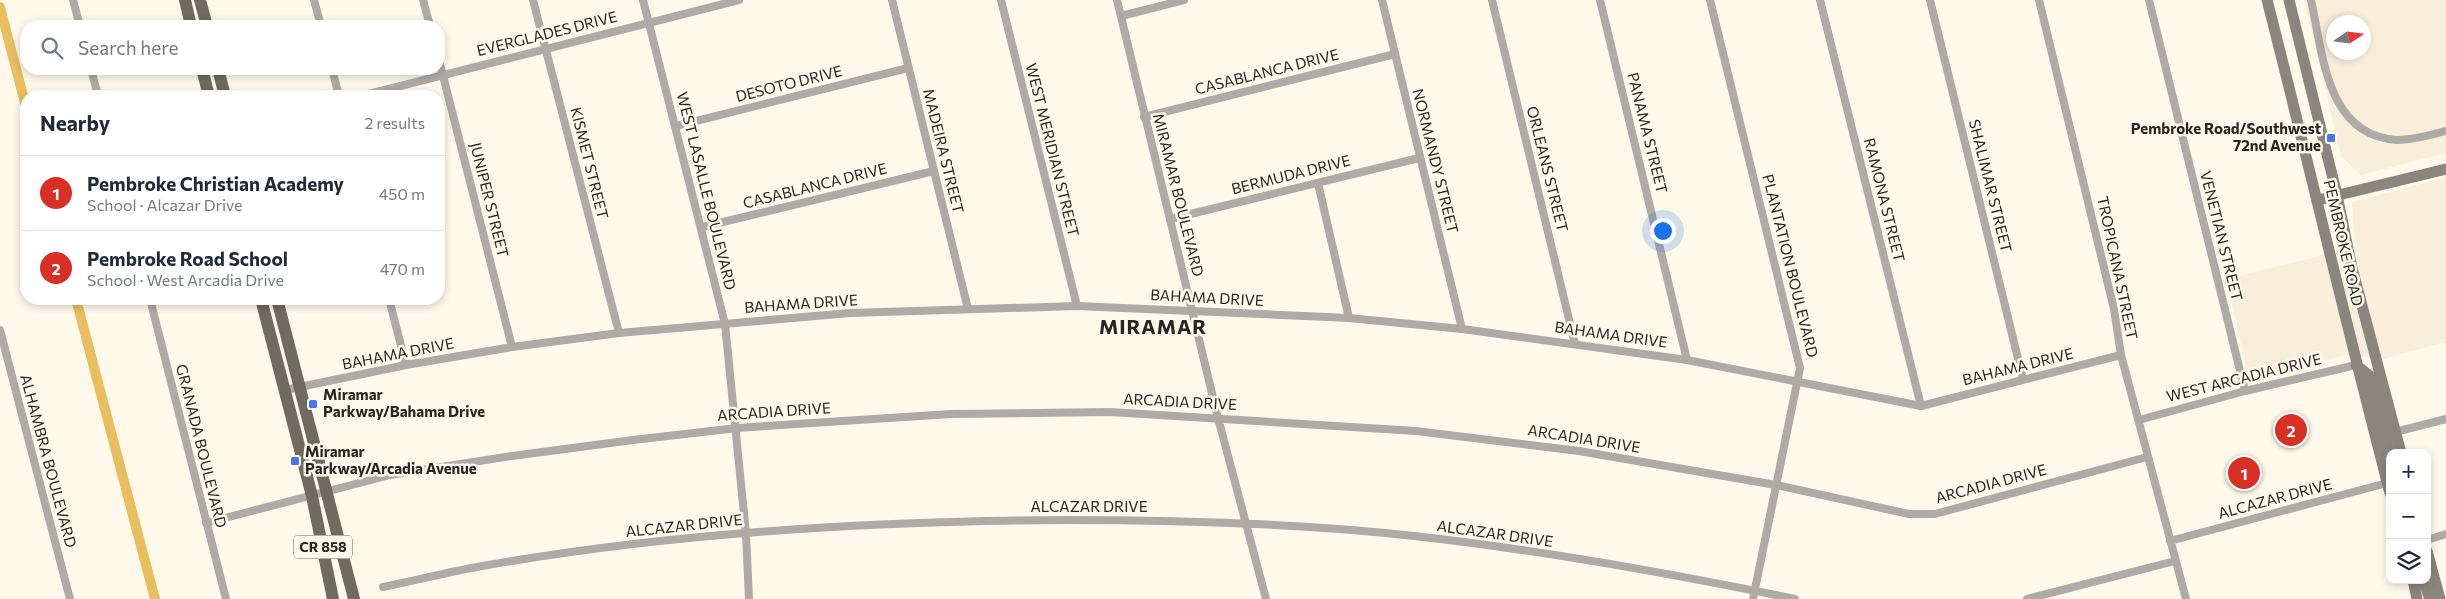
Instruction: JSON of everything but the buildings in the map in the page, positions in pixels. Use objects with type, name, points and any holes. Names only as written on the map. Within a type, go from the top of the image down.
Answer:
[{"type":"main road","points":[[184,0],[189,20]]},
{"type":"main road","points":[[200,0],[205,20]]},
{"type":"main road","name":"PEMBROKE ROAD","points":[[2268,0],[2318,200],[2356,365],[2386,476]]},
{"type":"main road","name":"PEMBROKE ROAD","points":[[2289,0],[2337,195],[2352,268],[2400,449]]},
{"type":"main road","points":[[204,75],[207,90]]},
{"type":"main road","points":[[219,75],[223,90]]},
{"type":"main road","points":[[2318,200],[2446,168]]},
{"type":"main road","name":"CR 858","points":[[263,305],[312,496],[333,599]]},
{"type":"main road","name":"CR 858","points":[[279,305],[354,599]]},
{"type":"main road","points":[[2356,365],[2370,376],[2389,449]]},
{"type":"main road","points":[[2431,566],[2440,599]]},
{"type":"main road","points":[[2413,584],[2417,599]]},
{"type":"main road","points":[[2424,584],[2430,599]]},
{"type":"street","points":[[73,0],[78,20]]},
{"type":"street","points":[[314,0],[319,20]]},
{"type":"street","points":[[423,0],[428,20]]},
{"type":"street","name":"KISMET STREET","points":[[533,0],[619,333]]},
{"type":"street","name":"WEST LASALLE BOULEVARD","points":[[643,0],[725,324],[737,428],[746,534],[749,599]]},
{"type":"street","name":"EVERGLADES DRIVE","points":[[445,74],[739,0]]},
{"type":"street","name":"MADEIRA STREET","points":[[892,0],[968,309]]},
{"type":"street","name":"WEST MERIDIAN STREET","points":[[1002,0],[1077,306]]},
{"type":"street","name":"MIRAMAR BOULEVARD","points":[[1117,0],[1218,418],[1266,599]]},
{"type":"street","points":[[1121,16],[1184,0]]},
{"type":"street","name":"NORMANDY STREET","points":[[1382,0],[1462,329]]},
{"type":"street","name":"ORLEANS STREET","points":[[1492,0],[1575,344]]},
{"type":"street","name":"PANAMA STREET","points":[[1600,0],[1687,360]]},
{"type":"street","name":"PLANTATION BOULEVARD","points":[[1710,0],[1800,368],[1754,595]]},
{"type":"street","name":"RAMONA STREET","points":[[1820,0],[1921,406]]},
{"type":"street","name":"SHALIMAR STREET","points":[[1930,0],[2023,380]]},
{"type":"street","name":"TROPICANA STREET","points":[[2039,0],[2114,309],[2121,355],[2186,599]]},
{"type":"street","name":"VENETIAN STREET","points":[[2149,0],[2245,391]]},
{"type":"street","points":[[2311,0],[2332,90],[2341,109],[2356,124],[2376,136],[2397,140],[2446,131]]},
{"type":"street","name":"CASABLANCA DRIVE","points":[[1144,117],[1395,54]]},
{"type":"street","name":"DESOTO DRIVE","points":[[676,126],[908,68]]},
{"type":"street","points":[[93,75],[96,90]]},
{"type":"street","points":[[334,75],[337,90]]},
{"type":"street","name":"EVERGLADES DRIVE","points":[[385,90],[443,75]]},
{"type":"street","name":"JUNIPER STREET","points":[[443,75],[512,347]]},
{"type":"street","name":"BERMUDA DRIVE","points":[[1170,219],[1419,158]]},
{"type":"street","name":"CASABLANCA DRIVE","points":[[702,228],[934,172]]},
{"type":"street","points":[[1318,183],[1349,318]]},
{"type":"street","name":"GRANADA BOULEVARD","points":[[152,305],[226,599]]},
{"type":"street","points":[[391,305],[406,365]]},
{"type":"street","name":"BAHAMA DRIVE","points":[[285,390],[406,365],[512,347],[619,333],[850,314],[1077,306],[1349,318],[1462,329],[1687,360],[1921,406],[2121,355]]},
{"type":"street","name":"ALHAMBRA BOULEVARD","points":[[0,330],[70,599]]},
{"type":"street","name":"WEST ARCADIA DRIVE","points":[[2139,420],[2245,391],[2356,365]]},
{"type":"street","name":"ARCADIA DRIVE","points":[[206,523],[390,475],[512,456],[737,428],[951,414],[1110,412],[1435,433],[1578,451],[1776,485],[1909,514],[1934,514],[2147,457]]},
{"type":"street","points":[[2395,432],[2446,419]]},
{"type":"street","name":"ALCAZAR DRIVE","points":[[2170,541],[2386,488]]},
{"type":"street","name":"ALCAZAR DRIVE","points":[[383,587],[487,565],[646,543],[746,534],[949,521],[1128,520],[1247,524],[1413,536],[1576,559],[1754,595],[1795,599]]},
{"type":"street","points":[[2430,539],[2446,534]]},
{"type":"street","points":[[2027,599],[2175,561]]},
{"type":"shaded area","points":[[2304,0],[2446,0],[2446,153],[2361,175],[2341,156]]},
{"type":"shaded area","points":[[2446,177],[2446,342],[2383,359],[2346,355],[2249,379],[2226,279],[2355,247],[2352,202]]},
{"type":"waterway","points":[[0,7],[22,90]]},
{"type":"waterway","points":[[78,305],[155,599]]},
{"type":"place","name":"Pembroke Road/Southwest 72nd Avenue","points":[[2331,138]]},
{"type":"place","name":"Miramar Parkway/Bahama Drive","points":[[313,404]]},
{"type":"place","name":"Pembroke Road School","points":[[2291,430]]},
{"type":"place","name":"Miramar Parkway/Arcadia Avenue","points":[[295,461]]},
{"type":"place","name":"Pembroke Christian Academy","points":[[2244,473]]},
{"type":"district","name":"MIRAMAR","points":[[1153,327]]}]
